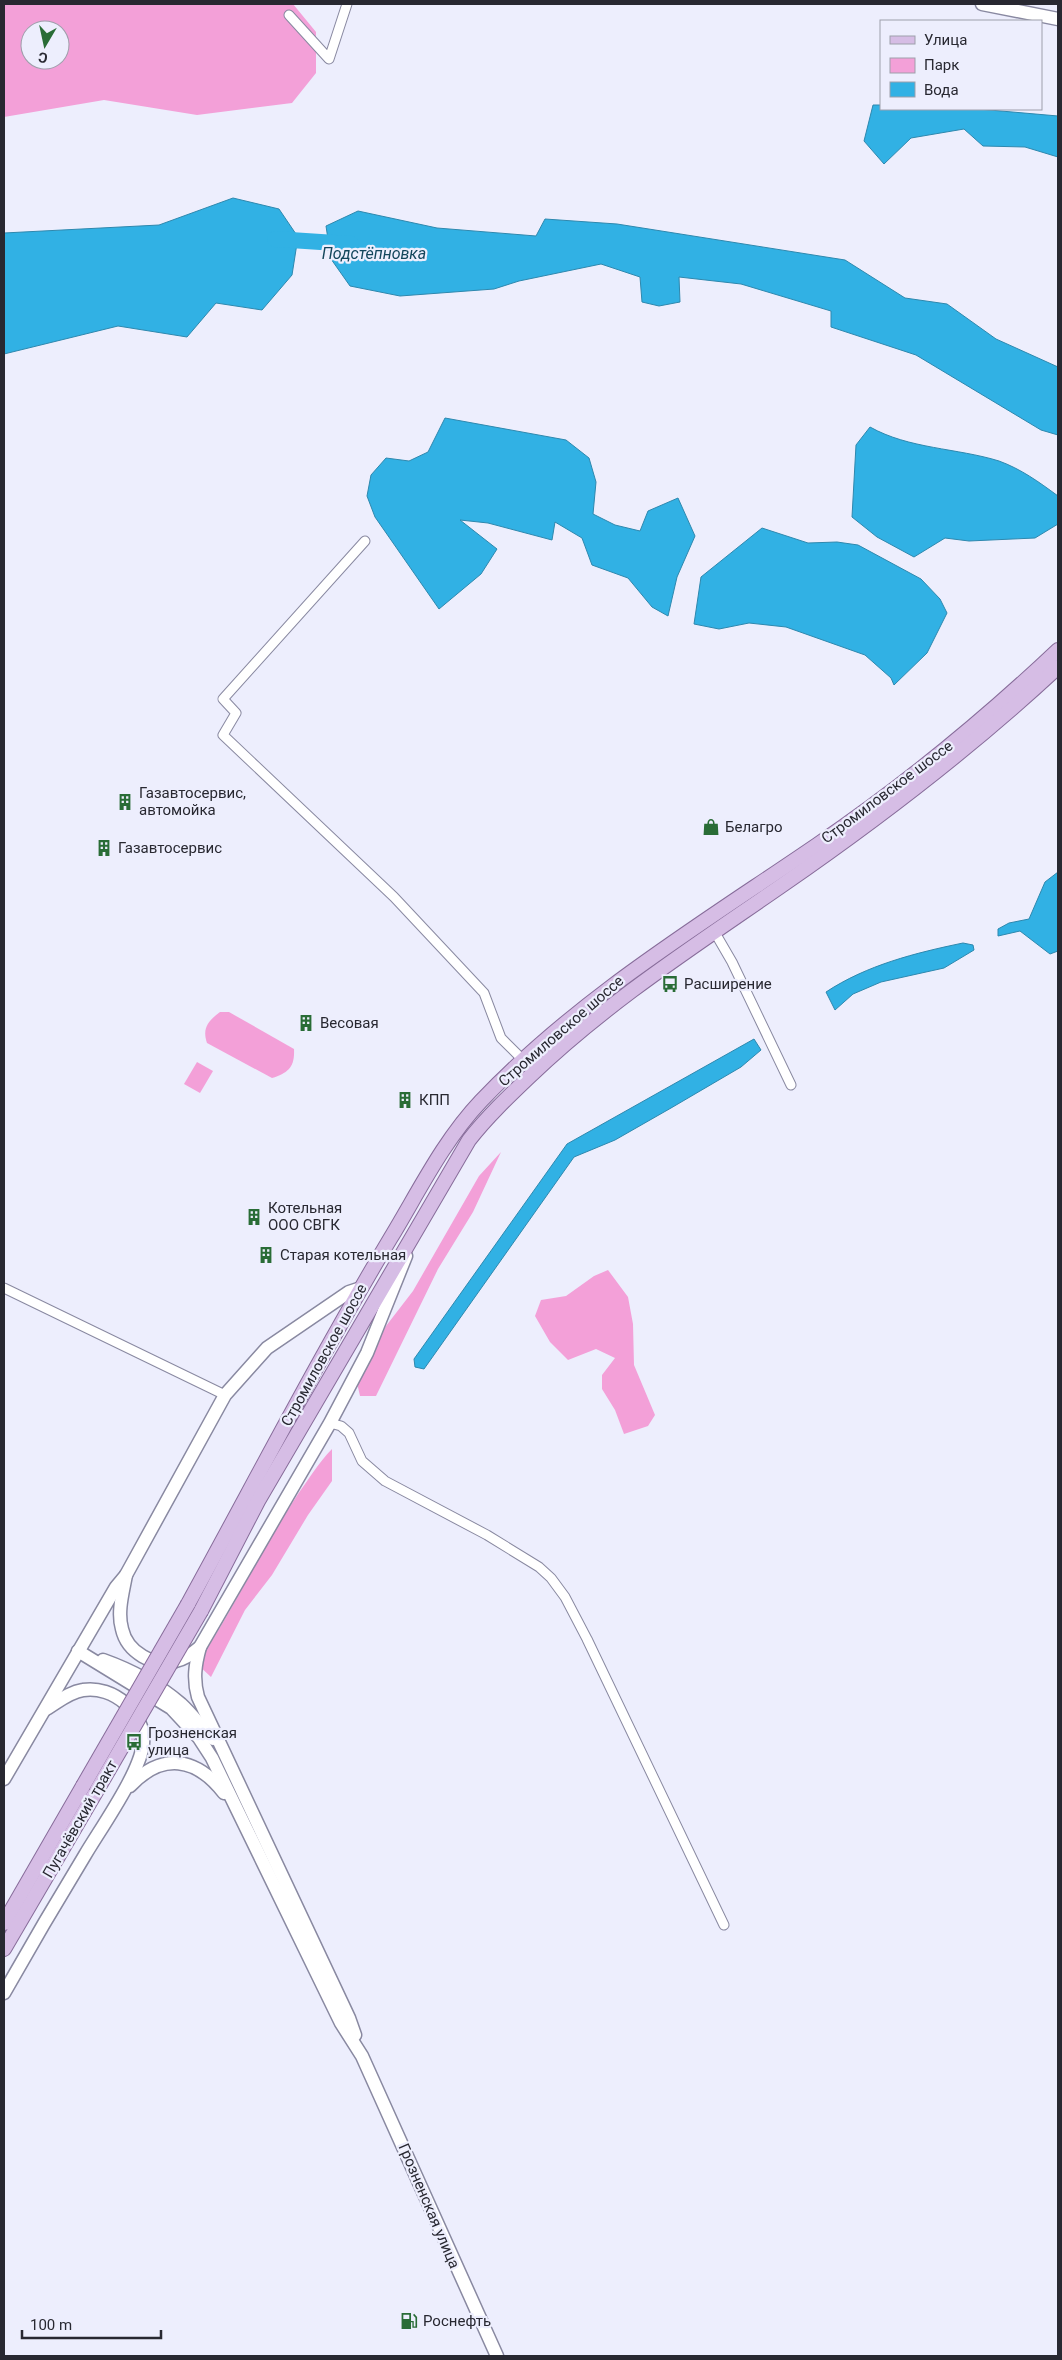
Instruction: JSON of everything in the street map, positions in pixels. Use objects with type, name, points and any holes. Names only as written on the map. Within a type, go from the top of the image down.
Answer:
[{"type":"main road","points":[[982,4],[1058,19]]},
{"type":"main road","name":"Стромиловское шоссе","points":[[188,1604],[361,1288],[438,1158],[464,1121],[523,1060],[616,983],[672,942],[820,843],[948,748],[1058,650]]},
{"type":"main road","name":"Стромиловское шоссе","points":[[201,1611],[258,1501],[469,1140],[485,1119],[553,1053],[616,1001],[714,931],[864,829],[998,722],[1058,667]]},
{"type":"main road","points":[[126,1575],[120,1617],[126,1641],[135,1651],[148,1659],[165,1663],[176,1661],[200,1647],[330,1422],[367,1353],[421,1222]]},
{"type":"main road","points":[[4,1779],[116,1587],[126,1575],[225,1395],[267,1348],[349,1292],[361,1288]]},
{"type":"main road","name":"Пугачёвский тракт","points":[[4,1923],[188,1604]]},
{"type":"main road","name":"Пугачёвский тракт","points":[[4,1949],[201,1611]]},
{"type":"main road","name":"Грозненская улица","points":[[200,1647],[194,1670],[194,1683],[198,1697],[219,1747],[349,2018],[362,2056],[497,2356]]},
{"type":"main road","points":[[78,1651],[112,1664],[163,1690],[193,1716],[219,1747]]},
{"type":"main road","name":"Грозненская улица","points":[[78,1651],[110,1672],[155,1696],[178,1715],[199,1738],[222,1778],[231,1802],[337,2014],[362,2056]]},
{"type":"main road","points":[[4,1993],[123,1793],[141,1753],[143,1743],[142,1732],[137,1718],[128,1705],[108,1692],[83,1690],[68,1695],[44,1711]]},
{"type":"main road","points":[[123,1793],[148,1770],[158,1765],[181,1763],[204,1772],[217,1783],[231,1802]]},
{"type":"street","points":[[289,15],[329,59],[347,4]]},
{"type":"street","points":[[365,541],[223,699],[236,713],[223,735],[394,897],[484,993],[501,1038],[523,1060]]},
{"type":"street","points":[[714,931],[732,962],[791,1085]]},
{"type":"street","points":[[4,1288],[225,1395]]},
{"type":"street","points":[[330,1422],[341,1426],[349,1433],[362,1461],[385,1481],[517,1552],[551,1578],[565,1597],[587,1639],[724,1925]]},
{"type":"green space","points":[[4,4],[293,4],[316,32],[316,73],[292,103],[197,115],[104,100],[4,117]]},
{"type":"green space","points":[[220,1012],[229,1012],[294,1049],[292,1065],[282,1074],[272,1078],[207,1043],[205,1033],[207,1025]]},
{"type":"green space","points":[[197,1062],[213,1071],[200,1093],[184,1084]]},
{"type":"green space","points":[[501,1152],[473,1212],[438,1269],[376,1396],[360,1396],[357,1383],[386,1326],[413,1291],[479,1176]]},
{"type":"green space","points":[[608,1270],[628,1297],[633,1324],[634,1365],[655,1415],[648,1426],[624,1434],[615,1410],[602,1389],[602,1375],[615,1358],[596,1349],[568,1360],[550,1342],[535,1316],[541,1300],[566,1296],[594,1276]]},
{"type":"green space","points":[[332,1449],[332,1481],[308,1515],[272,1575],[245,1610],[211,1677],[197,1664],[298,1494]]},
{"type":"water","points":[[873,105],[880,105],[880,110],[989,110],[1058,116],[1058,157],[1025,147],[983,146],[964,129],[911,138],[884,164],[864,141]]},
{"type":"water","name":"Подстёпновка","points":[[233,198],[279,209],[298,237],[292,275],[262,310],[216,303],[187,337],[118,326],[4,354],[4,233],[159,225]]},
{"type":"water","name":"Подстёпновка","points":[[358,211],[437,228],[536,236],[545,219],[617,224],[845,260],[905,298],[947,304],[996,339],[1058,367],[1058,435],[1041,430],[916,355],[831,327],[831,311],[741,284],[679,277],[680,302],[659,306],[642,302],[640,277],[601,264],[519,281],[494,289],[400,296],[350,286],[331,259],[326,226]]},
{"type":"water","points":[[445,418],[566,440],[589,458],[596,482],[593,514],[615,525],[640,531],[648,511],[678,498],[695,536],[677,577],[668,616],[652,607],[628,578],[592,565],[582,538],[555,522],[552,540],[488,523],[460,520],[497,549],[481,574],[439,609],[375,517],[367,496],[371,475],[386,458],[409,461],[428,452]]},
{"type":"water","points":[[870,427],[901,440],[983,457],[1015,468],[1058,496],[1058,524],[1035,538],[969,541],[945,538],[914,557],[877,537],[852,517],[856,445]]},
{"type":"water","points":[[762,528],[808,543],[837,542],[858,545],[921,579],[940,599],[947,613],[927,653],[894,685],[891,678],[865,655],[786,627],[749,623],[719,629],[694,624],[701,577]]},
{"type":"water","points":[[1058,872],[1058,951],[1050,954],[1020,931],[998,936],[998,929],[1009,923],[1029,919],[1045,882]]},
{"type":"water","points":[[963,943],[973,945],[974,950],[944,968],[881,982],[853,994],[835,1010],[826,992],[875,967],[927,951]]},
{"type":"water","points":[[754,1039],[761,1050],[741,1067],[615,1140],[574,1157],[424,1369],[415,1367],[414,1359],[567,1144]]},
{"type":"waterway","points":[[275,239],[351,244]]},
{"type":"place","name":"Газавтосервис, автомойка","points":[[125,802]]},
{"type":"place","name":"Белагро","points":[[711,827]]},
{"type":"place","name":"Газавтосервис","points":[[104,848]]},
{"type":"place","name":"Расширение","points":[[670,984]]},
{"type":"place","name":"Весовая","points":[[306,1023]]},
{"type":"place","name":"КПП","points":[[405,1100]]},
{"type":"place","name":"Котельная ООО СВГК","points":[[254,1217]]},
{"type":"place","name":"Старая котельная","points":[[266,1255]]},
{"type":"place","name":"Грозненская улица","points":[[134,1742]]},
{"type":"place","name":"Роснефть","points":[[409,2321]]}]
